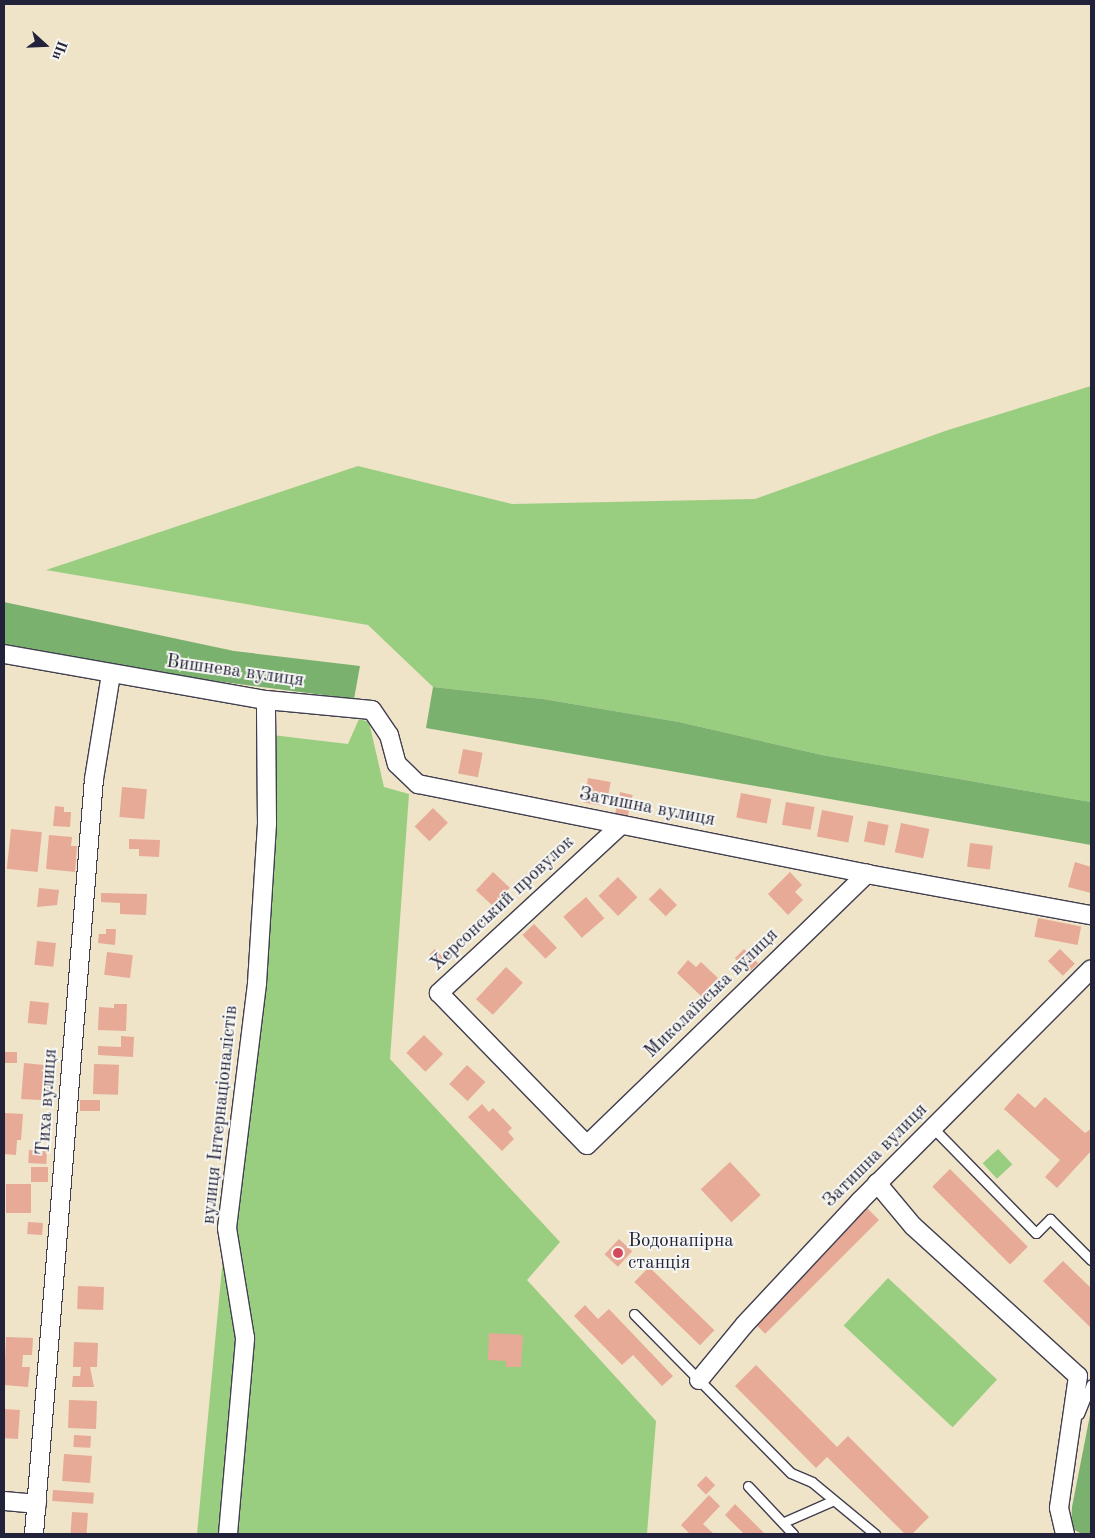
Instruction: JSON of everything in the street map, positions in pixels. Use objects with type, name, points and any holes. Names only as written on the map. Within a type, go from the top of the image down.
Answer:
[{"type":"street","name":"Вишнева вулиця","points":[[4,654],[266,700],[372,710],[390,735],[397,764],[418,784]]},
{"type":"street","name":"Тиха вулиця","points":[[34,1534],[94,779],[111,674]]},
{"type":"street","name":"вулиця Інтернаціоналістів","points":[[228,1534],[245,1338],[227,1228],[258,983],[268,823],[266,700]]},
{"type":"street","name":"Затишна вулиця","points":[[418,784],[867,874],[1091,915]]},
{"type":"street","name":"Херсонський провулок","points":[[587,1145],[439,993],[621,825]]},
{"type":"street","name":"Миколаївська вулиця","points":[[587,1145],[867,874]]},
{"type":"street","name":"Затишна вулиця","points":[[699,1380],[745,1324],[877,1182],[1091,968]]},
{"type":"street","points":[[877,1182],[913,1226],[1078,1376],[1073,1428],[1059,1508],[1065,1534]]},
{"type":"street","points":[[4,1501],[37,1504]]},
{"type":"lane","points":[[933,1128],[1036,1232],[1050,1219],[1091,1260]]},
{"type":"lane","points":[[634,1314],[791,1473],[812,1482],[832,1501],[875,1534]]},
{"type":"lane","points":[[1073,1428],[1091,1384]]},
{"type":"lane","points":[[748,1486],[784,1522],[793,1534]]},
{"type":"lane","points":[[784,1522],[832,1501]]},
{"type":"green space","points":[[1091,386],[1091,802],[822,755],[679,722],[543,699],[433,687],[368,625],[46,570],[358,466],[512,504],[755,499],[948,430]]},
{"type":"green space","points":[[4,602],[234,651],[360,666],[354,699],[137,671],[4,647]]},
{"type":"green space","points":[[433,687],[543,699],[679,722],[822,755],[1091,802],[1091,845],[426,728]]},
{"type":"green space","points":[[359,719],[369,722],[384,787],[409,794],[390,1059],[560,1242],[527,1280],[656,1421],[647,1534],[197,1534],[272,735],[348,744]]},
{"type":"green space","points":[[998,1149],[1012,1164],[997,1179],[983,1163]]},
{"type":"green space","points":[[888,1278],[997,1380],[953,1427],[844,1326]]},
{"type":"green space","points":[[1091,1410],[1091,1534],[1082,1534],[1071,1528],[1072,1507]]},
{"type":"building","points":[[463,749],[483,753],[478,777],[458,774]]},
{"type":"building","points":[[588,778],[611,782],[606,807],[584,803]]},
{"type":"building","points":[[122,787],[147,789],[144,819],[119,817]]},
{"type":"building","points":[[620,792],[633,795],[627,817],[615,814]]},
{"type":"building","points":[[741,793],[771,799],[767,823],[736,818]]},
{"type":"building","points":[[786,802],[815,807],[811,830],[782,825]]},
{"type":"building","points":[[55,806],[64,807],[64,812],[71,812],[70,827],[53,826]]},
{"type":"building","points":[[433,808],[448,823],[429,841],[415,826]]},
{"type":"building","points":[[822,810],[853,816],[848,843],[817,837]]},
{"type":"building","points":[[868,821],[889,825],[885,846],[864,842]]},
{"type":"building","points":[[901,823],[929,829],[923,858],[895,852]]},
{"type":"building","points":[[11,829],[42,832],[38,872],[7,869]]},
{"type":"building","points":[[49,835],[72,837],[71,846],[77,846],[75,872],[46,869]]},
{"type":"building","points":[[129,839],[160,840],[159,857],[139,856],[139,849],[129,849]]},
{"type":"building","points":[[970,843],[993,846],[990,870],[967,867]]},
{"type":"building","points":[[1075,862],[1091,867],[1091,893],[1068,887]]},
{"type":"building","points":[[493,872],[510,888],[493,906],[476,890]]},
{"type":"building","points":[[790,872],[802,885],[795,892],[803,900],[788,915],[768,894]]},
{"type":"building","points":[[618,877],[637,897],[618,916],[599,896]]},
{"type":"building","points":[[39,888],[59,890],[57,905],[37,907]]},
{"type":"building","points":[[660,888],[677,905],[666,916],[649,899]]},
{"type":"building","points":[[101,893],[147,894],[146,915],[120,914],[120,903],[101,902]]},
{"type":"building","points":[[586,897],[604,918],[582,938],[563,917]]},
{"type":"building","points":[[1038,918],[1081,926],[1078,945],[1034,937]]},
{"type":"building","points":[[534,924],[557,948],[545,959],[522,935]]},
{"type":"building","points":[[106,929],[116,929],[115,945],[98,943],[99,934],[106,934]]},
{"type":"building","points":[[37,941],[56,943],[53,967],[34,965]]},
{"type":"building","points":[[435,949],[444,958],[439,964],[429,955]]},
{"type":"building","points":[[744,949],[758,963],[749,972],[735,958]]},
{"type":"building","points":[[1060,949],[1075,964],[1063,976],[1048,961]]},
{"type":"building","points":[[107,952],[133,955],[130,978],[104,975]]},
{"type":"building","points":[[688,960],[696,967],[701,962],[718,978],[701,996],[677,973]]},
{"type":"building","points":[[506,967],[523,983],[493,1015],[476,999]]},
{"type":"building","points":[[30,1001],[49,1003],[47,1025],[28,1023]]},
{"type":"building","points":[[114,1004],[127,1004],[126,1031],[98,1030],[99,1007],[114,1008]]},
{"type":"building","points":[[424,1035],[443,1054],[425,1072],[406,1053]]},
{"type":"building","points":[[121,1036],[134,1037],[133,1057],[98,1055],[98,1046],[121,1047]]},
{"type":"building","points":[[4,1052],[17,1052],[17,1063],[4,1063]]},
{"type":"building","points":[[24,1063],[44,1065],[43,1078],[50,1078],[49,1090],[42,1090],[41,1100],[21,1099]]},
{"type":"building","points":[[94,1064],[119,1065],[118,1095],[93,1094]]},
{"type":"building","points":[[467,1065],[485,1082],[468,1101],[449,1084]]},
{"type":"building","points":[[1018,1093],[1035,1108],[1045,1097],[1085,1133],[1091,1129],[1091,1151],[1057,1188],[1045,1177],[1060,1160],[1004,1109]]},
{"type":"building","points":[[80,1100],[100,1100],[100,1111],[80,1111]]},
{"type":"building","points":[[482,1104],[489,1112],[493,1108],[512,1128],[508,1132],[514,1139],[502,1151],[468,1117]]},
{"type":"building","points":[[4,1113],[23,1114],[21,1140],[17,1140],[16,1155],[4,1154]]},
{"type":"building","points":[[29,1150],[47,1151],[46,1164],[28,1163]]},
{"type":"building","points":[[730,1162],[761,1195],[731,1222],[701,1189]]},
{"type":"building","points":[[31,1167],[48,1167],[48,1182],[31,1182]]},
{"type":"building","points":[[950,1169],[1028,1247],[1010,1264],[932,1187]]},
{"type":"building","points":[[6,1184],[31,1184],[31,1213],[6,1213]]},
{"type":"building","points":[[867,1208],[879,1220],[765,1334],[753,1322]]},
{"type":"building","points":[[28,1222],[43,1223],[42,1235],[27,1234]]},
{"type":"building","name":"Водонапірна станція","points":[[619,1239],[632,1251],[618,1267],[605,1254]]},
{"type":"building","points":[[1063,1261],[1091,1288],[1091,1328],[1043,1281]]},
{"type":"building","points":[[649,1267],[714,1330],[700,1345],[634,1282]]},
{"type":"building","points":[[78,1286],[104,1287],[103,1310],[77,1309]]},
{"type":"building","points":[[585,1305],[598,1319],[609,1309],[673,1376],[662,1386],[633,1355],[622,1365],[574,1316]]},
{"type":"building","points":[[489,1333],[523,1335],[521,1367],[506,1367],[506,1361],[488,1360]]},
{"type":"building","points":[[6,1337],[33,1338],[32,1355],[23,1355],[22,1367],[30,1367],[28,1387],[4,1385]]},
{"type":"building","points":[[74,1342],[98,1343],[97,1367],[90,1367],[94,1387],[72,1387],[73,1376],[80,1376],[81,1367],[73,1367]]},
{"type":"building","points":[[756,1365],[837,1447],[848,1436],[929,1517],[912,1534],[905,1534],[827,1457],[816,1468],[735,1386]]},
{"type":"building","points":[[69,1400],[97,1401],[96,1429],[68,1428]]},
{"type":"building","points":[[4,1409],[20,1410],[18,1439],[4,1438]]},
{"type":"building","points":[[74,1435],[91,1436],[90,1448],[73,1447]]},
{"type":"building","points":[[64,1454],[92,1456],[90,1483],[62,1481]]},
{"type":"building","points":[[706,1476],[715,1485],[706,1494],[697,1485]]},
{"type":"building","points":[[53,1490],[94,1493],[93,1504],[52,1501]]},
{"type":"building","points":[[709,1495],[720,1506],[703,1524],[714,1534],[690,1534],[681,1525]]},
{"type":"building","points":[[735,1504],[765,1534],[744,1534],[725,1515]]},
{"type":"building","points":[[72,1512],[88,1513],[87,1534],[70,1534]]},
{"type":"place","name":"Водонапірна станція","points":[[618,1253]]}]
